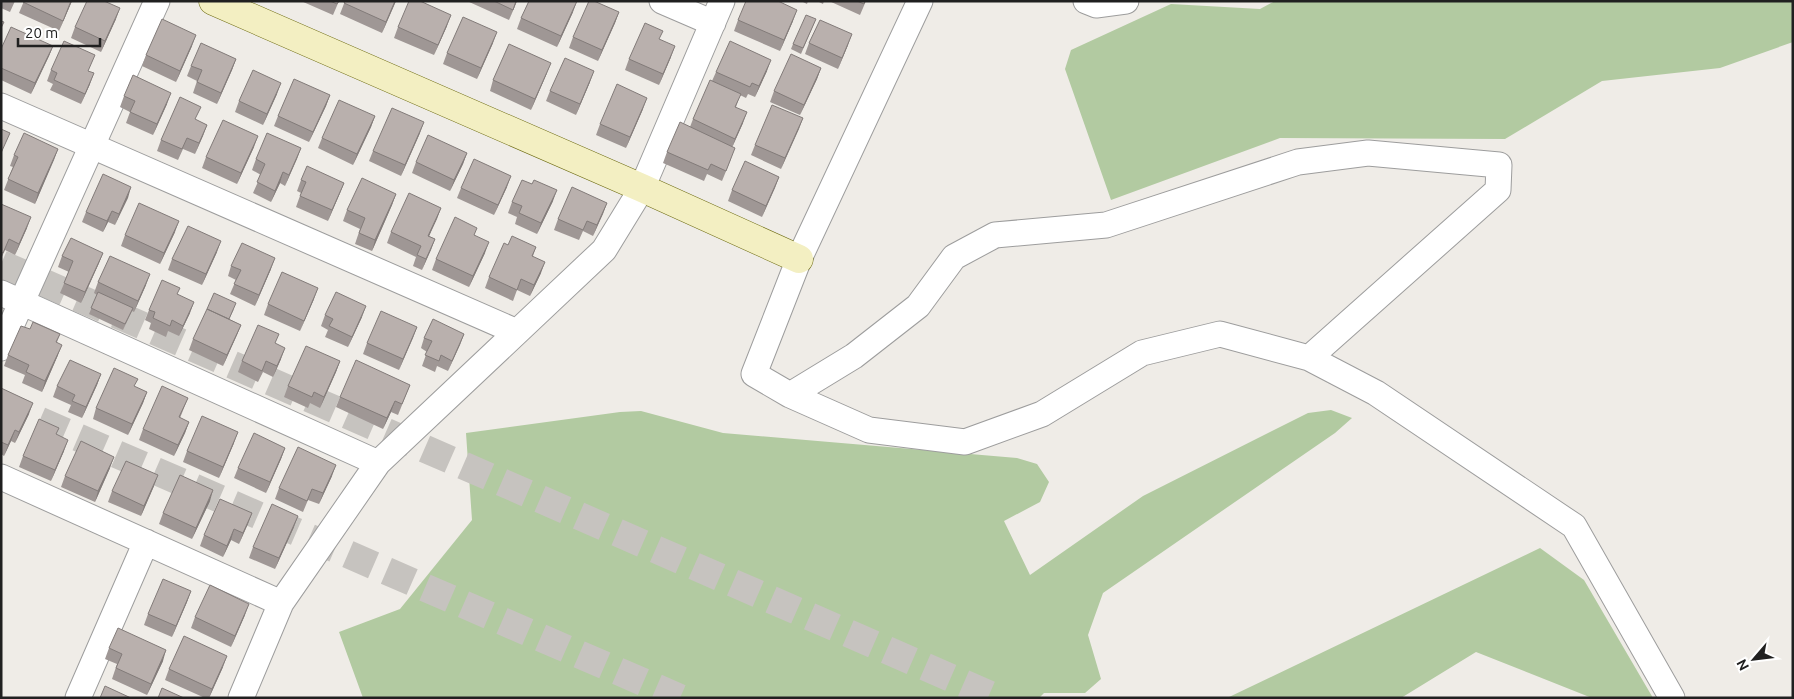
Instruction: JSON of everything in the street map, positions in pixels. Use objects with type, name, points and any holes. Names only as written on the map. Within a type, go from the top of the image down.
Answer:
[{"type":"street","points":[[1,348],[11,298],[92,147],[157,1]]},
{"type":"street","points":[[213,1],[642,188],[799,259]]},
{"type":"street","points":[[240,698],[282,603],[378,462],[604,250],[642,188],[718,12],[662,1]]},
{"type":"street","points":[[920,1],[799,259],[754,374],[790,395],[868,430],[965,442],[1042,414],[1142,354],[1220,334],[1309,358],[1376,393],[1574,526],[1672,698]]},
{"type":"street","points":[[1086,1],[1096,5],[1126,1]]},
{"type":"street","points":[[1,106],[517,332]]},
{"type":"street","points":[[790,395],[854,356],[918,306],[954,257],[995,235],[1106,225],[1298,162],[1368,153],[1500,165],[1498,190],[1309,358]]},
{"type":"street","points":[[11,298],[378,462]]},
{"type":"street","points":[[1,477],[282,603]]},
{"type":"street","points":[[78,698],[146,542]]},
{"type":"green space","points":[[1275,1],[1793,1],[1793,42],[1720,68],[1602,81],[1505,139],[1280,138],[1111,200],[1065,69],[1071,50],[1171,4],[1260,9]]},
{"type":"green space","points":[[1331,410],[1352,418],[1335,433],[1103,593],[1088,635],[1101,679],[1085,693],[1044,693],[1039,698],[363,698],[339,632],[400,609],[472,520],[466,433],[620,412],[641,411],[723,433],[1017,458],[1037,464],[1049,482],[1040,502],[1004,521],[1030,575],[1143,496],[1308,413]]},
{"type":"green space","points":[[1540,548],[1584,580],[1653,698],[1592,698],[1476,652],[1401,698],[1227,698]]},
{"type":"building","points":[[24,1],[71,1],[63,21]]},
{"type":"building","points":[[87,1],[104,1],[120,8],[105,41],[75,27]]},
{"type":"building","points":[[345,1],[395,1],[386,22],[344,3]]},
{"type":"building","points":[[409,1],[420,1],[451,15],[438,45],[398,27]]},
{"type":"building","points":[[494,1],[516,1],[513,10]]},
{"type":"building","points":[[529,1],[577,1],[561,36],[521,18]]},
{"type":"building","points":[[589,1],[594,1],[619,12],[602,50],[573,37]]},
{"type":"building","points":[[746,1],[778,1],[797,10],[784,40],[738,20]]},
{"type":"building","points":[[806,15],[816,19],[803,48],[793,44]]},
{"type":"building","points":[[463,17],[497,32],[481,68],[447,53]]},
{"type":"building","points":[[162,19],[196,35],[180,71],[146,55]]},
{"type":"building","points":[[820,20],[852,34],[842,58],[809,43]]},
{"type":"building","points":[[645,23],[663,31],[659,39],[675,46],[663,74],[629,59]]},
{"type":"building","points":[[11,27],[53,46],[35,83],[1,68],[1,49]]},
{"type":"building","points":[[64,41],[95,55],[88,71],[94,73],[85,94],[54,80],[57,73],[51,70]]},
{"type":"building","points":[[730,41],[771,60],[759,86],[752,83],[750,87],[716,72]]},
{"type":"building","points":[[201,43],[236,59],[221,93],[197,82],[202,70],[191,66]]},
{"type":"building","points":[[509,44],[551,63],[535,99],[493,80]]},
{"type":"building","points":[[791,54],[821,68],[804,105],[774,91]]},
{"type":"building","points":[[565,58],[594,71],[580,104],[550,91]]},
{"type":"building","points":[[253,70],[281,83],[267,114],[239,101]]},
{"type":"building","points":[[133,75],[171,93],[157,124],[130,112],[135,101],[124,96]]},
{"type":"building","points":[[294,79],[330,95],[313,132],[278,116]]},
{"type":"building","points":[[710,80],[741,94],[735,107],[747,112],[735,139],[693,119]]},
{"type":"building","points":[[617,84],[647,98],[630,137],[600,124]]},
{"type":"building","points":[[180,97],[201,107],[195,119],[207,125],[199,143],[187,138],[182,149],[161,140]]},
{"type":"building","points":[[339,100],[375,116],[357,154],[322,138]]},
{"type":"building","points":[[772,105],[803,118],[785,158],[755,145]]},
{"type":"building","points":[[392,108],[424,122],[405,165],[373,151]]},
{"type":"building","points":[[223,120],[258,136],[241,173],[206,157]]},
{"type":"building","points":[[680,122],[735,148],[726,171],[711,164],[708,170],[667,152]]},
{"type":"building","points":[[1,129],[10,133],[1,153]]},
{"type":"building","points":[[24,133],[58,149],[38,193],[8,179],[18,157],[14,155]]},
{"type":"building","points":[[267,133],[301,148],[289,175],[283,172],[275,191],[257,182],[265,164],[256,159]]},
{"type":"building","points":[[428,135],[467,153],[454,180],[416,162]]},
{"type":"building","points":[[474,159],[511,176],[498,205],[461,188]]},
{"type":"building","points":[[745,161],[779,177],[766,206],[732,190]]},
{"type":"building","points":[[307,166],[344,183],[332,210],[300,196],[306,182],[301,180]]},
{"type":"building","points":[[103,174],[131,187],[119,214],[112,211],[107,221],[86,212]]},
{"type":"building","points":[[362,178],[396,194],[375,240],[359,233],[365,218],[347,210]]},
{"type":"building","points":[[522,180],[532,184],[534,180],[557,190],[541,223],[519,213],[522,206],[512,202]]},
{"type":"building","points":[[572,187],[607,203],[597,225],[587,221],[583,230],[558,219]]},
{"type":"building","points":[[409,193],[441,208],[428,236],[435,239],[426,259],[417,255],[421,246],[391,232]]},
{"type":"building","points":[[139,203],[179,221],[164,253],[125,235]]},
{"type":"building","points":[[1,204],[31,217],[19,244],[9,239],[3,253],[1,252]]},
{"type":"building","points":[[455,217],[477,228],[474,235],[489,242],[473,276],[436,259]]},
{"type":"building","points":[[188,226],[221,241],[206,274],[172,259]]},
{"type":"building","points":[[512,236],[536,247],[532,256],[545,262],[534,285],[521,279],[517,290],[489,277],[504,243],[508,245]]},
{"type":"building","points":[[71,238],[103,253],[85,292],[64,283],[73,261],[62,256]]},
{"type":"building","points":[[242,243],[275,258],[259,295],[234,284],[241,270],[231,266]]},
{"type":"building","points":[[110,256],[150,274],[138,301],[98,282]]},
{"type":"building","points":[[282,272],[318,288],[304,321],[268,304]]},
{"type":"building","points":[[162,280],[180,288],[177,294],[194,302],[183,326],[172,320],[170,326],[153,318],[155,312],[149,310]]},
{"type":"building","points":[[98,292],[133,308],[125,324],[91,308]]},
{"type":"building","points":[[336,292],[366,306],[352,337],[329,326],[333,319],[325,315]]},
{"type":"building","points":[[214,293],[236,303],[229,319],[207,309]]},
{"type":"building","points":[[207,309],[241,325],[227,355],[193,339]]},
{"type":"building","points":[[381,311],[417,327],[403,359],[367,343]]},
{"type":"building","points":[[433,319],[464,334],[452,361],[441,355],[439,361],[425,355],[432,341],[424,338]]},
{"type":"building","points":[[33,322],[60,334],[56,342],[62,345],[45,381],[26,372],[29,365],[8,355],[21,326],[30,329]]},
{"type":"building","points":[[258,325],[279,334],[275,343],[285,348],[277,366],[266,361],[262,371],[242,361]]},
{"type":"building","points":[[306,346],[340,361],[324,397],[314,392],[312,397],[288,386]]},
{"type":"building","points":[[70,360],[101,374],[86,407],[72,401],[75,395],[57,386]]},
{"type":"building","points":[[356,360],[410,385],[402,404],[395,401],[387,418],[340,397]]},
{"type":"building","points":[[114,368],[138,379],[134,386],[147,392],[132,424],[96,408]]},
{"type":"building","points":[[162,386],[188,398],[179,417],[189,422],[178,445],[143,429]]},
{"type":"building","points":[[1,388],[33,403],[19,432],[15,430],[8,445],[1,442]]},
{"type":"building","points":[[202,416],[238,432],[223,467],[187,451]]},
{"type":"building","points":[[39,419],[59,428],[56,434],[68,440],[55,470],[23,456]]},
{"type":"building","points":[[254,433],[285,448],[270,482],[238,468]]},
{"type":"building","points":[[81,441],[114,457],[98,491],[65,476]]},
{"type":"building","points":[[298,447],[336,465],[323,493],[312,489],[307,501],[279,488]]},
{"type":"building","points":[[126,461],[158,475],[144,506],[112,491]]},
{"type":"building","points":[[180,475],[213,490],[196,528],[163,513]]},
{"type":"building","points":[[220,499],[252,513],[243,533],[234,529],[227,546],[204,535]]},
{"type":"building","points":[[272,504],[298,516],[279,558],[253,547]]},
{"type":"building","points":[[163,579],[191,591],[176,626],[148,614]]},
{"type":"building","points":[[210,585],[249,604],[235,636],[195,617]]},
{"type":"building","points":[[118,628],[166,650],[151,684],[116,668],[122,654],[109,648]]},
{"type":"building","points":[[184,636],[227,656],[212,689],[169,669]]},
{"type":"building","points":[[105,686],[131,698],[100,698]]},
{"type":"building","points":[[162,688],[184,698],[158,698]]},
{"type":"tunnel","points":[[1,264],[997,698]]},
{"type":"tunnel","points":[[1,404],[680,698]]}]
